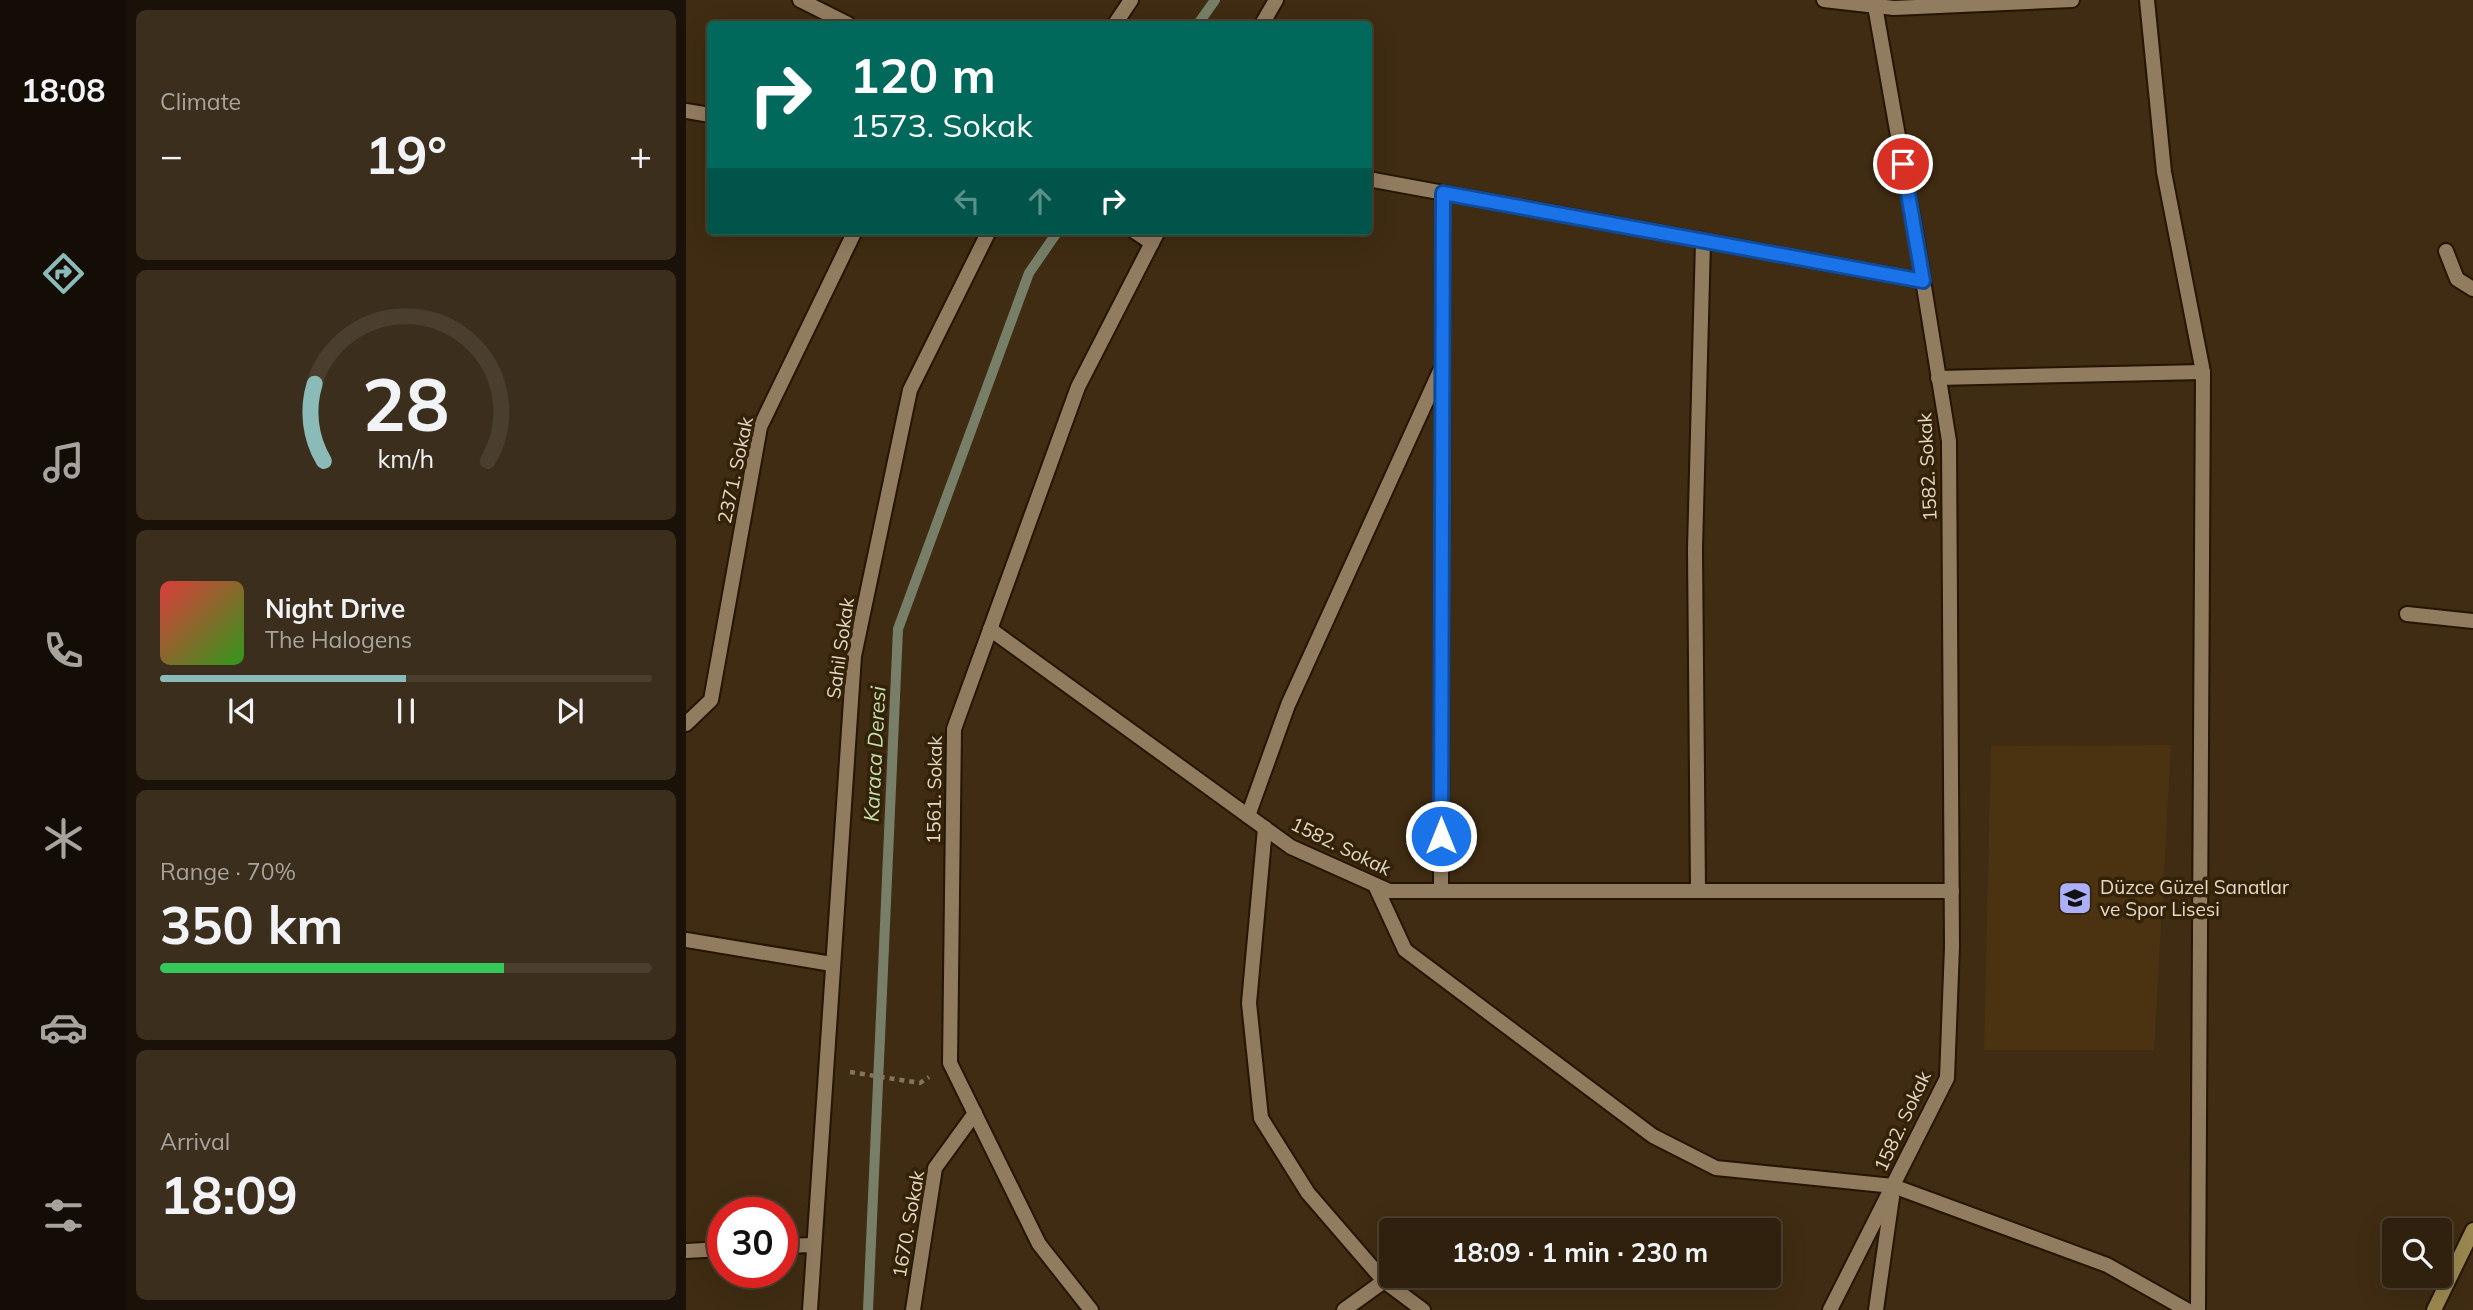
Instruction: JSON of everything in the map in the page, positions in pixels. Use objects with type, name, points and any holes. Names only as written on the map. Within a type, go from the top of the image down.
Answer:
[{"type":"main road","points":[[2434,1310],[2473,1230]]},
{"type":"street","points":[[800,0],[842,21]]},
{"type":"street","points":[[1117,21],[1131,0]]},
{"type":"street","points":[[1264,21],[1276,0]]},
{"type":"street","points":[[1824,0],[1895,8],[2072,0]]},
{"type":"street","points":[[2147,0],[2164,172],[2203,372],[2198,1310]]},
{"type":"street","name":"1582. Sokak","points":[[1830,1310],[1947,1078],[1951,891],[1948,441],[1875,6]]},
{"type":"street","points":[[686,111],[707,114]]},
{"type":"street","points":[[1372,180],[1923,281]]},
{"type":"street","points":[[1441,891],[1443,193]]},
{"type":"street","name":"2371. Sokak","points":[[686,724],[711,700],[760,427],[853,235]]},
{"type":"street","name":"Sahil Sokak","points":[[810,1310],[854,656],[910,390],[987,235]]},
{"type":"street","name":"1561. Sokak","points":[[1091,1310],[1039,1244],[950,1063],[954,729],[1078,387],[1155,237]]},
{"type":"street","points":[[1698,891],[1695,549],[1703,241]]},
{"type":"street","points":[[2446,251],[2457,279],[2473,289]]},
{"type":"street","points":[[1248,816],[1288,705],[1442,366]]},
{"type":"street","points":[[1938,378],[2203,372]]},
{"type":"street","points":[[2407,614],[2473,621]]},
{"type":"street","name":"1582. Sokak","points":[[990,629],[1291,847],[1389,891],[1951,891]]},
{"type":"street","points":[[1265,828],[1250,1003],[1261,1118],[1308,1193],[1379,1275]]},
{"type":"street","points":[[1375,885],[1405,950],[1653,1136],[1716,1168],[1893,1185],[2107,1265],[2187,1310]]},
{"type":"street","points":[[686,940],[832,964]]},
{"type":"street","name":"1670. Sokak","points":[[913,1310],[935,1168],[975,1114]]},
{"type":"street","points":[[1876,1310],[1893,1185]]},
{"type":"street","points":[[798,1246],[814,1245]]},
{"type":"street","points":[[686,1251],[707,1250]]},
{"type":"street","points":[[1344,1310],[1379,1285]]},
{"type":"street","points":[[1393,1288],[1423,1310]]},
{"type":"path","points":[[825,1068],[920,1083],[950,1063]]},
{"type":"shaded area","name":"Düzce Güzel Sanatlar ve Spor Lisesi","points":[[2171,745],[2154,1050],[1984,1050],[1991,746]]},
{"type":"waterway","name":"Karaca Deresi","points":[[1200,21],[1215,0]]},
{"type":"waterway","name":"Karaca Deresi","points":[[868,1310],[898,629],[1029,273],[1055,235]]},
{"type":"place","name":"Düzce Güzel Sanatlar ve Spor Lisesi","points":[[2075,898]]},
{"type":"route","points":[[1441,836],[1443,193],[1923,281],[1903,164]]}]
